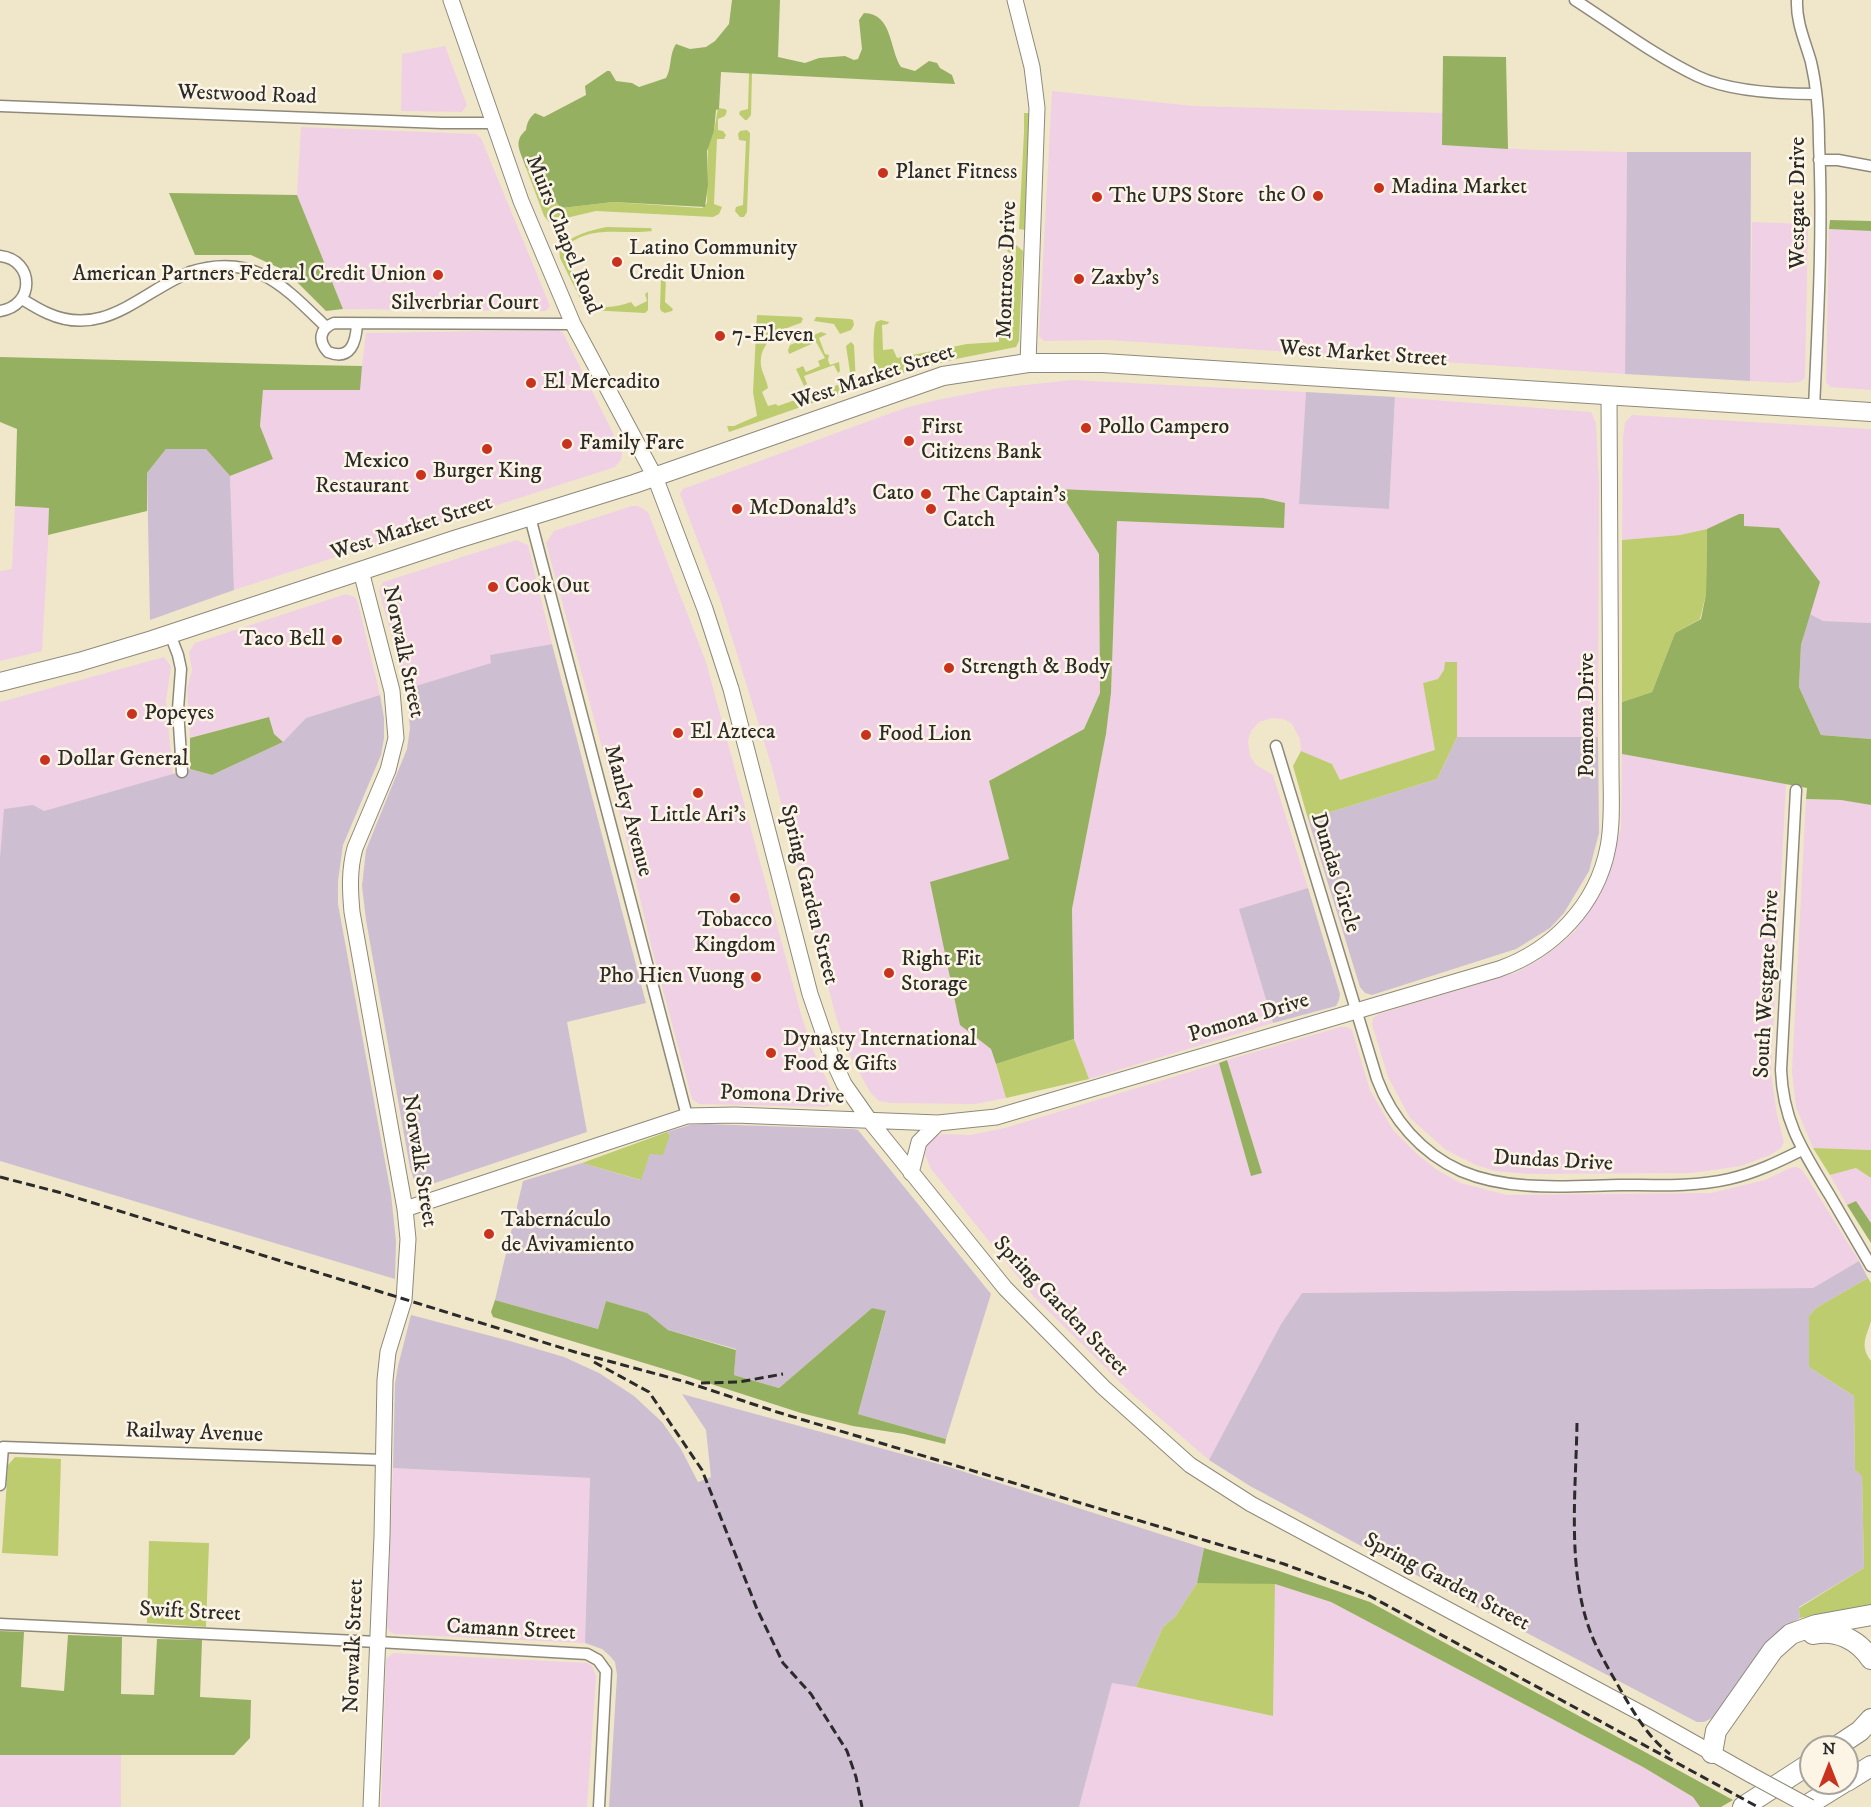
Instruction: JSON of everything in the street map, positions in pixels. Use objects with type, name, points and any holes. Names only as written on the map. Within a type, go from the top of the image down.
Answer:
[{"type":"highway","points":[[1712,1752],[1716,1731],[1773,1650],[1791,1634],[1816,1625],[1871,1615]]},
{"type":"highway","points":[[1712,1752],[1727,1737],[1780,1658],[1797,1641],[1818,1633],[1838,1634],[1855,1641],[1871,1659]]},
{"type":"highway","points":[[1854,1735],[1871,1719]]},
{"type":"highway","points":[[1744,1807],[1799,1771]]},
{"type":"highway","points":[[1744,1807],[1799,1775]]},
{"type":"highway","points":[[1804,1807],[1824,1795]]},
{"type":"main road","name":"West Market Street","points":[[0,682],[72,664],[170,634],[655,477],[943,376],[1028,363],[1121,364],[1871,412]]},
{"type":"street","name":"Muirs Chapel Road","points":[[451,0],[520,200],[573,324],[655,477]]},
{"type":"street","name":"Montrose Drive","points":[[1015,0],[1032,67],[1037,102],[1028,363]]},
{"type":"street","points":[[1575,0],[1698,77],[1726,86],[1816,94]]},
{"type":"street","name":"Westgate Drive","points":[[1797,0],[1799,26],[1811,63],[1816,94],[1819,160],[1819,250],[1814,408]]},
{"type":"street","name":"Westwood Road","points":[[0,106],[492,123]]},
{"type":"street","points":[[1819,160],[1838,160],[1871,166]]},
{"type":"street","points":[[0,256],[15,261],[23,270],[27,282],[22,299],[13,308],[0,311]]},
{"type":"street","points":[[22,299],[58,316],[81,320],[98,319],[119,312],[190,272],[202,268],[229,267],[247,269],[284,286],[326,327],[321,336],[323,347],[328,352],[340,354],[346,352],[355,342],[357,324]]},
{"type":"street","name":"Silverbriar Court","points":[[326,327],[334,323],[573,324]]},
{"type":"street","name":"Pomona Drive","points":[[405,1209],[687,1116],[735,1115],[938,1124],[1012,1113],[1499,969],[1531,955],[1566,926],[1586,902],[1606,856],[1611,820],[1609,396]]},
{"type":"street","name":"Spring Garden Street","points":[[655,477],[705,609],[731,689],[810,994],[831,1058],[844,1084],[870,1121],[1005,1288],[1103,1387],[1190,1465],[1251,1504],[1810,1807]]},
{"type":"street","name":"Manley Avenue","points":[[530,517],[687,1116]]},
{"type":"street","name":"Norwalk Street","points":[[360,571],[392,691],[396,738],[388,770],[355,848],[350,892],[405,1209],[408,1239],[404,1300],[386,1366],[383,1411],[378,1642],[371,1807]]},
{"type":"street","points":[[170,634],[181,669],[178,709],[182,772]]},
{"type":"street","name":"Dundas Circle","points":[[1276,746],[1357,1010]]},
{"type":"street","name":"South Westgate Drive","points":[[1796,790],[1781,1085],[1787,1113],[1802,1150],[1871,1266]]},
{"type":"street","name":"Dundas Drive","points":[[1357,1010],[1377,1079],[1388,1104],[1403,1125],[1425,1148],[1446,1163],[1489,1180],[1538,1185],[1644,1185],[1711,1182],[1753,1172],[1802,1150]]},
{"type":"street","points":[[911,1173],[918,1142],[938,1124]]},
{"type":"street","name":"Railway Avenue","points":[[0,1485],[3,1447],[383,1460]]},
{"type":"street","name":"Swift Street","points":[[0,1624],[378,1642]]},
{"type":"street","name":"Camann Street","points":[[378,1642],[587,1654],[598,1660],[606,1671],[599,1807]]},
{"type":"shaded area","points":[[445,46],[467,105],[462,112],[401,111],[402,54]]},
{"type":"shaded area","points":[[1052,91],[1193,106],[1443,113],[1442,145],[1627,152],[1625,374],[1108,340],[1044,341],[1039,336]]},
{"type":"shaded area","points":[[301,127],[476,134],[481,138],[550,306],[546,311],[343,309],[297,195]]},
{"type":"shaded area","points":[[1627,152],[1751,152],[1750,381],[1625,374]]},
{"type":"shaded area","points":[[1752,222],[1808,224],[1805,378],[1800,382],[1750,381]]},
{"type":"shaded area","points":[[1829,229],[1871,231],[1871,390],[1830,387],[1826,382]]},
{"type":"shaded area","points":[[558,330],[563,333],[622,451],[621,460],[615,467],[234,590],[230,476],[273,459],[260,426],[263,389],[359,390],[366,333]]},
{"type":"shaded area","points":[[1072,380],[1306,392],[1299,504],[1389,509],[1395,397],[1591,412],[1596,423],[1599,482],[1598,737],[1457,737],[1457,663],[1444,670],[1438,679],[1423,683],[1436,750],[1340,780],[1332,764],[1301,751],[1300,739],[1292,724],[1284,719],[1272,718],[1259,722],[1251,731],[1248,741],[1250,756],[1256,765],[1273,775],[1308,888],[1240,909],[1273,1023],[1089,1079],[1074,1039],[1072,909],[1106,734],[1111,693],[1117,521],[1284,528],[1058,489],[1099,554],[1100,693],[1084,729],[989,781],[1009,859],[960,1024],[991,1049],[1006,1098],[975,1104],[879,1101],[870,1092],[849,1054],[836,1017],[771,764],[720,599],[680,494],[683,489],[902,409],[998,388]]},
{"type":"shaded area","points":[[1306,392],[1395,397],[1389,509],[1299,504]]},
{"type":"shaded area","points":[[1632,415],[1871,429],[1871,623],[1823,621],[1810,614],[1820,582],[1744,526],[1744,514],[1739,514],[1707,529],[1680,535],[1622,540],[1623,437],[1625,422]]},
{"type":"shaded area","points":[[166,449],[206,449],[230,476],[234,590],[150,620],[147,473]]},
{"type":"shaded area","points":[[15,506],[50,508],[42,651],[0,661],[0,571],[12,569]]},
{"type":"shaded area","points":[[638,506],[648,512],[706,662],[801,1014],[811,1045],[834,1096],[831,1105],[826,1107],[699,1104],[692,1099],[651,945],[619,810],[546,543],[554,531]]},
{"type":"shaded area","points":[[516,540],[528,545],[552,644],[491,655],[492,663],[406,689],[379,591],[383,582]]},
{"type":"shaded area","points":[[346,594],[355,597],[358,603],[380,695],[306,718],[283,742],[274,735],[269,717],[190,738],[187,689],[192,670],[189,652],[195,643]]},
{"type":"shaded area","points":[[1810,614],[1823,621],[1871,623],[1871,739],[1821,735],[1799,687],[1801,645]]},
{"type":"shaded area","points":[[552,644],[646,1003],[567,1022],[587,1132],[426,1186],[419,1185],[414,1180],[410,1168],[366,920],[362,886],[366,850],[407,749],[410,728],[406,689],[491,663],[490,655]]},
{"type":"shaded area","points":[[164,657],[171,666],[166,701],[173,774],[44,811],[0,858],[0,702]]},
{"type":"shaded area","points":[[380,695],[384,718],[381,755],[343,845],[338,881],[338,904],[391,1194],[396,1241],[395,1279],[0,1161],[0,858],[4,809],[33,805],[44,811],[190,769],[212,775],[283,742],[306,718]]},
{"type":"shaded area","points":[[1457,737],[1598,737],[1599,833],[1589,871],[1564,913],[1550,928],[1516,949],[1372,995],[1365,993],[1360,987],[1308,819],[1437,779]]},
{"type":"shaded area","points":[[1622,754],[1786,784],[1771,1073],[1777,1115],[1784,1142],[1781,1148],[1770,1155],[1741,1166],[1692,1173],[1528,1174],[1495,1171],[1476,1165],[1446,1150],[1410,1118],[1388,1077],[1372,1024],[1373,1018],[1379,1014],[1515,973],[1539,960],[1575,931],[1601,893],[1614,856],[1621,827]]},
{"type":"shaded area","points":[[1806,799],[1841,800],[1871,805],[1871,1150],[1813,1148],[1796,1107],[1792,1071]]},
{"type":"shaded area","points":[[1308,888],[1340,994],[1339,1000],[1336,1006],[1273,1023],[1239,909]]},
{"type":"shaded area","points":[[1341,1027],[1352,1030],[1370,1090],[1393,1130],[1437,1170],[1461,1183],[1507,1195],[1711,1193],[1765,1180],[1796,1167],[1805,1174],[1859,1261],[1813,1288],[1302,1293],[1281,1324],[1209,1460],[1133,1395],[1034,1297],[931,1169],[925,1154],[927,1145],[934,1137],[942,1134],[970,1135],[1005,1128],[1219,1063],[1251,1175],[1261,1173],[1227,1060]]},
{"type":"shaded area","points":[[690,1125],[858,1130],[991,1294],[946,1439],[858,1414],[886,1312],[872,1308],[779,1388],[734,1375],[736,1349],[668,1330],[646,1313],[606,1301],[598,1329],[495,1300],[523,1181],[582,1163],[640,1180],[650,1154],[670,1135],[667,1132]]},
{"type":"shaded area","points":[[1856,1168],[1871,1178],[1871,1223],[1856,1201],[1847,1205],[1830,1175]]},
{"type":"shaded area","points":[[1859,1261],[1868,1278],[1816,1308],[1809,1316],[1809,1367],[1854,1396],[1855,1470],[1862,1475],[1864,1568],[1799,1607],[1800,1618],[1771,1637],[1718,1715],[1704,1722],[1697,1722],[1376,1554],[1250,1486],[1209,1460],[1281,1324],[1302,1293],[1813,1288]]},
{"type":"shaded area","points":[[411,1315],[564,1357],[599,1373],[634,1396],[662,1422],[681,1449],[698,1482],[711,1477],[706,1430],[682,1394],[946,1466],[1204,1548],[1197,1583],[1175,1617],[1163,1627],[1136,1687],[1112,1683],[1079,1807],[609,1807],[617,1675],[615,1662],[610,1656],[602,1649],[585,1643],[590,1478],[393,1468],[395,1384]]},
{"type":"shaded area","points":[[393,1468],[590,1478],[585,1643],[394,1634],[389,1631],[387,1626]]},
{"type":"shaded area","points":[[1275,1584],[1331,1602],[1643,1767],[1693,1797],[1700,1807],[1079,1807],[1112,1682],[1273,1716]]},
{"type":"shaded area","points":[[393,1653],[587,1663],[592,1666],[596,1676],[587,1807],[381,1807],[386,1659]]},
{"type":"shaded area","points":[[121,1754],[121,1807],[0,1807],[0,1755]]},
{"type":"green space","points":[[732,0],[780,0],[778,57],[805,63],[819,58],[845,56],[854,60],[858,59],[862,49],[859,20],[864,13],[880,19],[885,26],[901,67],[915,71],[929,61],[937,63],[940,68],[952,75],[955,84],[721,72],[719,109],[716,110],[714,131],[707,151],[708,185],[705,207],[613,202],[562,208],[549,183],[529,166],[526,168],[520,152],[519,139],[526,130],[531,117],[535,113],[544,117],[586,95],[585,86],[607,71],[610,71],[616,81],[632,83],[639,87],[666,78],[676,44],[690,49],[706,47],[715,41],[729,24]]},
{"type":"green space","points":[[1443,56],[1506,57],[1508,149],[1442,145]]},
{"type":"green space","points":[[749,73],[752,73],[751,115],[745,120],[739,114],[740,111],[748,109]]},
{"type":"green space","points":[[718,108],[727,111],[725,116],[718,119],[718,130],[723,131],[726,135],[724,139],[717,139],[714,204],[722,207],[719,214],[713,217],[596,211],[549,222],[544,216],[526,168],[528,166],[542,175],[562,208],[613,202],[702,208],[707,203],[708,146],[714,131]]},
{"type":"green space","points":[[1024,113],[1030,113],[1025,230],[1019,229]]},
{"type":"green space","points":[[747,130],[750,133],[747,212],[744,217],[740,217],[735,211],[736,207],[743,205],[746,141],[739,140],[738,134],[740,131]]},
{"type":"green space","points":[[169,193],[297,195],[343,309],[326,311],[286,271],[251,255],[195,255]]},
{"type":"green space","points":[[1830,220],[1871,221],[1871,231],[1829,229]]},
{"type":"green space","points":[[607,227],[651,228],[652,231],[596,233],[575,240],[566,247],[566,252],[575,278],[590,302],[604,307],[631,302],[635,307],[647,301],[645,294],[648,292],[648,310],[645,313],[589,310],[584,306],[560,258],[559,249],[569,240]]},
{"type":"green space","points":[[1016,245],[1023,251],[1019,341],[1016,347],[956,359],[891,376],[879,373],[874,362],[874,339],[876,322],[881,320],[889,322],[882,325],[883,350],[893,349],[897,358],[967,344],[999,342],[999,332],[1012,325],[1016,250],[1010,253],[1007,251],[1011,246]]},
{"type":"green space","points":[[661,277],[666,277],[665,302],[673,309],[665,313],[660,308]]},
{"type":"green space","points":[[757,315],[801,317],[803,319],[801,323],[785,329],[771,339],[762,353],[762,370],[768,388],[762,392],[768,406],[776,404],[778,406],[846,382],[850,372],[846,346],[851,342],[854,345],[856,383],[847,391],[729,432],[727,426],[734,426],[757,416],[753,392]]},
{"type":"green space","points":[[816,317],[850,319],[853,320],[854,325],[851,330],[840,334],[834,324],[814,321]]},
{"type":"green space","points":[[821,332],[827,334],[819,338],[825,354],[829,355],[830,365],[839,362],[840,371],[838,373],[834,365],[804,376],[807,384],[804,386],[796,369],[803,366],[806,372],[820,366],[818,361],[825,358],[816,342],[789,354],[788,350],[790,345]]},
{"type":"green space","points":[[0,357],[362,366],[360,390],[263,390],[260,426],[273,459],[230,476],[206,449],[166,449],[147,473],[147,511],[48,535],[49,508],[15,506],[17,429],[0,422]]},
{"type":"green space","points":[[1058,489],[1263,498],[1285,503],[1284,528],[1117,521],[1111,693],[1106,734],[1072,909],[1074,1039],[996,1064],[991,1049],[960,1025],[930,882],[1009,859],[989,781],[1084,729],[1100,693],[1099,554]]},
{"type":"green space","points":[[1739,514],[1744,514],[1744,526],[1779,528],[1820,582],[1801,645],[1799,687],[1821,735],[1871,739],[1871,805],[1841,800],[1806,799],[1807,788],[1622,754],[1622,702],[1652,692],[1675,633],[1701,619],[1706,594],[1707,529]]},
{"type":"green space","points":[[1707,529],[1706,594],[1700,619],[1675,633],[1652,692],[1622,702],[1622,540],[1680,535]]},
{"type":"green space","points":[[1445,662],[1457,662],[1457,737],[1437,779],[1308,819],[1293,766],[1301,751],[1332,764],[1340,780],[1435,750],[1423,683],[1438,679],[1444,670]]},
{"type":"green space","points":[[269,717],[274,734],[283,742],[212,775],[190,769],[190,738]]},
{"type":"green space","points":[[1074,1039],[1089,1079],[1006,1098],[996,1064]]},
{"type":"green space","points":[[1227,1060],[1262,1173],[1251,1176],[1219,1063]]},
{"type":"green space","points":[[667,1132],[670,1135],[663,1155],[650,1154],[641,1180],[582,1163]]},
{"type":"green space","points":[[1813,1148],[1871,1150],[1871,1178],[1856,1168],[1830,1175]]},
{"type":"green space","points":[[1856,1201],[1871,1223],[1871,1243],[1847,1205]]},
{"type":"green space","points":[[1868,1278],[1871,1283],[1871,1321],[1866,1336],[1865,1350],[1871,1361],[1871,1605],[1800,1618],[1799,1608],[1864,1568],[1862,1476],[1855,1470],[1854,1396],[1809,1367],[1809,1316],[1816,1308]]},
{"type":"green space","points":[[495,1300],[598,1329],[606,1301],[647,1313],[668,1330],[736,1350],[734,1375],[779,1388],[872,1308],[886,1311],[858,1414],[946,1439],[945,1444],[801,1413],[493,1317],[491,1312]]},
{"type":"green space","points":[[15,1457],[61,1459],[58,1556],[2,1553],[8,1465]]},
{"type":"green space","points":[[149,1541],[209,1543],[206,1627],[147,1623]]},
{"type":"green space","points":[[1204,1548],[1370,1602],[1733,1800],[1721,1807],[1700,1807],[1693,1797],[1643,1767],[1331,1602],[1275,1584],[1197,1583]]},
{"type":"green space","points":[[1197,1583],[1275,1584],[1273,1716],[1136,1687],[1163,1627],[1175,1617]]},
{"type":"green space","points":[[0,1631],[24,1632],[21,1687],[64,1691],[68,1635],[122,1637],[121,1694],[154,1695],[157,1639],[202,1640],[200,1697],[251,1700],[250,1738],[234,1755],[0,1755]]},
{"type":"railway","points":[[0,1177],[58,1192],[575,1352],[686,1382],[777,1412],[1284,1564],[1368,1595],[1758,1807]]},
{"type":"railway","points":[[594,1362],[649,1392],[702,1470],[757,1609],[783,1663],[811,1694],[847,1751],[856,1777],[862,1807]]},
{"type":"railway","points":[[701,1383],[739,1382],[783,1374]]},
{"type":"railway","points":[[1577,1423],[1574,1527],[1582,1604],[1595,1644],[1620,1689],[1648,1732],[1670,1754]]},
{"type":"place","name":"Planet Fitness","points":[[883,173]]},
{"type":"place","name":"Madina Market","points":[[1379,188]]},
{"type":"place","name":"the O","points":[[1318,196]]},
{"type":"place","name":"The UPS Store","points":[[1097,197]]},
{"type":"place","name":"Latino Community Credit Union","points":[[617,262]]},
{"type":"place","name":"American Partners Federal Credit Union","points":[[438,275]]},
{"type":"place","name":"Zaxby's","points":[[1079,279]]},
{"type":"place","name":"7-Eleven","points":[[720,336]]},
{"type":"place","name":"El Mercadito","points":[[531,383]]},
{"type":"place","name":"Pollo Campero","points":[[1086,428]]},
{"type":"place","name":"First Citizens Bank","points":[[909,441]]},
{"type":"place","name":"Family Fare","points":[[567,444]]},
{"type":"place","name":"Burger King","points":[[487,449]]},
{"type":"place","name":"Mexico Restaurant","points":[[421,475]]},
{"type":"place","name":"Cato","points":[[926,494]]},
{"type":"place","name":"McDonald's","points":[[737,509]]},
{"type":"place","name":"The Captain's Catch","points":[[931,509]]},
{"type":"place","name":"Cook Out","points":[[493,587]]},
{"type":"place","name":"Taco Bell","points":[[337,640]]},
{"type":"place","name":"Strength & Body","points":[[949,668]]},
{"type":"place","name":"Popeyes","points":[[132,714]]},
{"type":"place","name":"El Azteca","points":[[678,733]]},
{"type":"place","name":"Food Lion","points":[[866,735]]},
{"type":"place","name":"Dollar General","points":[[45,760]]},
{"type":"place","name":"Little Ari's","points":[[698,793]]},
{"type":"place","name":"Tobacco Kingdom","points":[[735,898]]},
{"type":"place","name":"Right Fit Storage","points":[[889,973]]},
{"type":"place","name":"Pho Hien Vuong","points":[[756,977]]},
{"type":"place","name":"Dynasty International Food & Gifts","points":[[771,1053]]},
{"type":"place","name":"Tabernáculo de Avivamiento","points":[[489,1234]]}]
